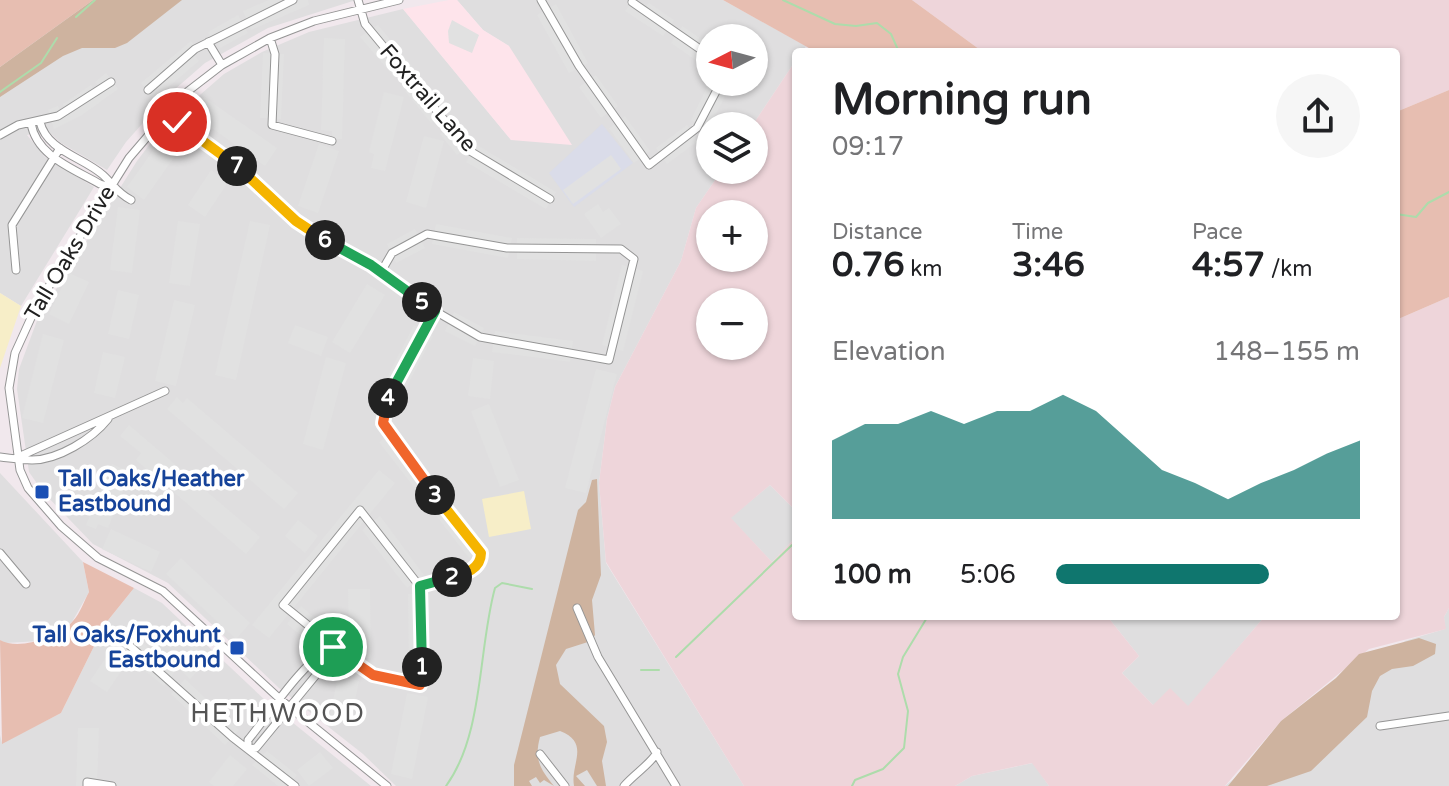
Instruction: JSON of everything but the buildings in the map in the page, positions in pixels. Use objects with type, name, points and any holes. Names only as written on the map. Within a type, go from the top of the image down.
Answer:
[{"type":"street","points":[[148,90],[208,42],[293,0]]},
{"type":"street","points":[[358,0],[359,9]]},
{"type":"street","name":"Tall Oaks Drive","points":[[387,786],[289,708],[163,591],[88,551],[28,488],[16,458],[9,388],[15,353],[36,307],[110,187],[165,114],[222,65],[270,38],[359,9],[399,0]]},
{"type":"street","points":[[541,0],[579,66],[649,165],[697,128],[714,96]]},
{"type":"street","points":[[632,2],[696,46]]},
{"type":"street","name":"Foxtrail Lane","points":[[359,9],[365,24],[470,151],[550,199]]},
{"type":"street","points":[[270,38],[275,54],[272,125],[332,141]]},
{"type":"street","points":[[208,42],[222,65]]},
{"type":"street","points":[[0,135],[10,128],[77,106],[111,82]]},
{"type":"street","points":[[165,114],[231,161],[306,229],[381,272],[435,311],[486,339],[609,360],[634,259],[621,249],[507,248],[427,234],[392,253],[381,272]]},
{"type":"street","points":[[35,122],[49,140],[105,176],[110,187]]},
{"type":"street","points":[[35,122],[36,141],[54,156],[131,200]]},
{"type":"street","points":[[16,270],[12,225],[60,148]]},
{"type":"street","points":[[420,586],[465,574],[481,558],[383,423],[385,405],[435,311]]},
{"type":"street","points":[[0,457],[16,458],[54,444],[93,422],[108,419],[165,391]]},
{"type":"street","points":[[360,510],[420,586],[420,685],[373,675],[333,647],[283,605],[360,510]]},
{"type":"street","points":[[0,553],[26,584]]},
{"type":"street","points":[[577,608],[598,657],[676,786]]},
{"type":"street","points":[[120,637],[295,786]]},
{"type":"street","points":[[248,749],[248,740],[281,700],[322,651],[333,647]]},
{"type":"street","points":[[248,749],[256,748],[330,658],[333,647]]},
{"type":"street","points":[[1380,726],[1449,716]]},
{"type":"street","points":[[624,786],[642,766],[653,760],[657,752]]},
{"type":"street","points":[[540,754],[565,786]]},
{"type":"street","points":[[87,786],[87,782],[112,786]]},
{"type":"shaded area","points":[[0,0],[93,0],[0,67]]},
{"type":"shaded area","points":[[93,0],[182,0],[127,43],[115,48],[82,48],[63,56],[0,97],[0,67]]},
{"type":"shaded area","points":[[97,0],[356,0],[268,28],[205,63],[166,97],[126,142],[107,170],[61,143],[47,130],[27,135],[45,157],[94,187],[21,306],[0,293],[0,68]]},
{"type":"shaded area","points":[[269,0],[308,0],[309,5],[251,30],[243,11]]},
{"type":"shaded area","points":[[457,0],[723,0],[766,24],[696,24],[696,96],[768,96],[768,25],[806,46],[792,48],[792,66],[761,112],[696,112],[696,184],[712,184],[701,200],[696,200],[681,261],[615,387],[607,419],[599,483],[606,563],[744,786],[396,786],[363,754],[279,688],[168,583],[93,544],[43,492],[29,472],[17,389],[19,369],[38,318],[137,161],[162,128],[224,74],[262,52],[309,32],[403,9],[511,140],[509,46],[483,30]]},
{"type":"shaded area","points":[[457,0],[483,30],[509,46],[572,145],[511,140],[403,9]]},
{"type":"shaded area","points":[[633,0],[645,7],[649,3],[674,20],[663,36],[625,11]]},
{"type":"shaded area","points":[[723,0],[912,0],[978,48],[809,48]]},
{"type":"shaded area","points":[[912,0],[1449,0],[1449,90],[1400,110],[1400,48],[978,48]]},
{"type":"shaded area","points":[[556,4],[588,63],[569,73],[537,15]]},
{"type":"shaded area","points":[[238,15],[248,33],[220,48],[217,42],[214,44],[208,32]]},
{"type":"shaded area","points":[[452,20],[479,35],[472,53],[449,43],[448,31]]},
{"type":"shaded area","points":[[378,25],[447,109],[431,123],[405,91],[410,86],[400,74],[395,78],[360,37]]},
{"type":"shaded area","points":[[682,26],[696,36],[696,60],[671,43]]},
{"type":"shaded area","points":[[324,38],[345,39],[342,139],[332,139],[332,131],[321,130]]},
{"type":"shaded area","points":[[191,41],[200,51],[195,56],[199,61],[154,99],[141,83]]},
{"type":"shaded area","points":[[263,53],[284,54],[281,119],[260,118]]},
{"type":"shaded area","points":[[792,66],[792,507],[770,485],[731,518],[772,562],[792,541],[792,620],[1110,620],[1139,656],[1122,673],[1153,705],[1170,688],[1188,706],[1262,620],[1400,620],[1400,318],[1449,297],[1449,608],[1444,617],[1446,629],[1369,649],[1281,721],[1225,786],[1049,786],[1032,763],[972,776],[955,786],[744,786],[606,562],[599,483],[607,419],[615,387],[681,261],[696,208],[696,272],[768,272],[768,200],[701,200],[712,184],[768,184],[768,112],[761,112]]},
{"type":"shaded area","points":[[106,73],[118,89],[82,115],[54,129],[48,110],[58,106],[60,111],[65,109],[63,104],[91,85],[94,90],[99,87],[95,82]]},
{"type":"shaded area","points":[[596,75],[618,106],[601,118],[579,87]]},
{"type":"shaded area","points":[[1449,90],[1449,297],[1400,318],[1400,110]]},
{"type":"shaded area","points":[[384,92],[404,97],[385,171],[371,168],[374,154],[369,152]]},
{"type":"shaded area","points":[[703,96],[725,96],[717,112],[696,112],[696,122],[691,120]]},
{"type":"shaded area","points":[[204,97],[277,148],[265,166],[192,114]]},
{"type":"shaded area","points":[[453,116],[473,142],[457,155],[440,134],[446,129],[442,125]]},
{"type":"shaded area","points":[[625,116],[650,151],[634,163],[609,128]]},
{"type":"shaded area","points":[[602,124],[633,163],[574,207],[549,173]]},
{"type":"shaded area","points":[[687,125],[696,138],[696,142],[667,164],[656,148]]},
{"type":"shaded area","points":[[165,134],[182,146],[144,200],[127,187]]},
{"type":"shaded area","points":[[424,136],[444,141],[426,208],[406,202]]},
{"type":"shaded area","points":[[319,144],[339,151],[318,213],[298,206]]},
{"type":"shaded area","points":[[477,145],[556,192],[546,209],[466,162]]},
{"type":"shaded area","points":[[611,155],[621,169],[573,204],[563,190]]},
{"type":"shaded area","points":[[211,170],[228,182],[205,217],[188,205]]},
{"type":"shaded area","points":[[598,204],[603,212],[609,208],[621,224],[601,238],[584,214]]},
{"type":"shaded area","points":[[118,207],[140,210],[132,273],[110,270]]},
{"type":"shaded area","points":[[178,221],[200,224],[190,286],[169,283]]},
{"type":"shaded area","points":[[250,221],[270,225],[236,380],[215,375]]},
{"type":"shaded area","points":[[436,224],[512,238],[508,258],[432,244]]},
{"type":"shaded area","points":[[415,229],[425,248],[396,263],[387,244]]},
{"type":"shaded area","points":[[517,238],[596,239],[596,261],[517,259]]},
{"type":"shaded area","points":[[622,265],[643,271],[623,351],[602,345]]},
{"type":"shaded area","points":[[69,273],[89,282],[69,324],[49,314]]},
{"type":"shaded area","points":[[367,284],[385,295],[350,353],[332,342]]},
{"type":"shaded area","points":[[118,290],[139,295],[129,339],[108,334]]},
{"type":"shaded area","points":[[0,293],[21,306],[0,368]]},
{"type":"shaded area","points":[[174,300],[195,305],[176,386],[155,381]]},
{"type":"shaded area","points":[[454,312],[484,328],[475,346],[445,331]]},
{"type":"shaded area","points":[[295,325],[328,337],[321,356],[288,343]]},
{"type":"shaded area","points":[[414,325],[433,336],[395,409],[376,399]]},
{"type":"shaded area","points":[[495,331],[573,341],[570,362],[492,352]]},
{"type":"shaded area","points":[[43,334],[64,340],[43,423],[22,418]]},
{"type":"shaded area","points":[[103,352],[125,357],[115,398],[94,393]]},
{"type":"shaded area","points":[[326,357],[346,363],[323,450],[303,444]]},
{"type":"shaded area","points":[[473,358],[494,361],[490,399],[468,396]]},
{"type":"shaded area","points":[[596,369],[617,374],[586,493],[565,488]]},
{"type":"shaded area","points":[[177,397],[183,403],[187,398],[298,493],[284,509],[167,409]]},
{"type":"shaded area","points":[[489,404],[519,480],[500,487],[471,411]]},
{"type":"shaded area","points":[[129,425],[260,537],[246,554],[136,460],[141,453],[120,436]]},
{"type":"shaded area","points":[[396,429],[485,545],[469,558],[379,442]]},
{"type":"shaded area","points":[[112,464],[131,472],[108,528],[98,524],[96,529],[86,525]]},
{"type":"shaded area","points":[[379,470],[395,483],[269,638],[252,625]]},
{"type":"shaded area","points":[[0,473],[83,562],[89,592],[72,622],[40,641],[5,643],[0,640]]},
{"type":"shaded area","points":[[597,479],[601,575],[592,600],[595,635],[591,641],[566,649],[556,665],[560,684],[604,726],[607,742],[602,761],[606,786],[597,786],[587,770],[576,776],[585,786],[574,786],[577,748],[569,736],[560,731],[540,737],[538,745],[540,763],[554,786],[544,780],[540,783],[536,777],[529,781],[532,786],[514,786],[514,765],[578,510],[586,502],[592,480]]},
{"type":"shaded area","points":[[770,485],[792,507],[792,541],[772,562],[730,518]]},
{"type":"shaded area","points":[[524,491],[531,529],[489,537],[482,499]]},
{"type":"shaded area","points":[[380,516],[424,575],[407,588],[362,530]]},
{"type":"shaded area","points":[[298,520],[318,536],[305,553],[285,536]]},
{"type":"shaded area","points":[[111,529],[160,552],[151,572],[102,549]]},
{"type":"shaded area","points":[[181,558],[250,623],[236,639],[166,574]]},
{"type":"shaded area","points":[[83,562],[134,588],[105,624],[61,713],[2,744],[0,640],[28,643],[49,637],[67,627],[80,611],[89,592]]},
{"type":"shaded area","points":[[134,588],[162,603],[266,701],[371,786],[0,786],[0,735],[2,743],[61,713],[105,624]]},
{"type":"shaded area","points":[[348,589],[370,589],[371,658],[364,658],[356,648],[349,648]]},
{"type":"shaded area","points":[[408,594],[430,594],[430,677],[409,673]]},
{"type":"shaded area","points":[[301,606],[323,625],[309,642],[287,624]]},
{"type":"shaded area","points":[[1449,608],[1449,786],[1225,786],[1405,641],[1445,629],[1444,617]]},
{"type":"shaded area","points":[[1110,620],[1262,620],[1188,707],[1153,705],[1122,673],[1139,656]]},
{"type":"shaded area","points":[[126,629],[176,670],[164,686],[130,659],[133,654],[117,640]]},
{"type":"shaded area","points":[[1419,638],[1436,644],[1435,654],[1413,666],[1392,669],[1380,676],[1372,691],[1367,717],[1311,771],[1267,786],[1228,786],[1281,721],[1336,678],[1359,654]]},
{"type":"shaded area","points":[[194,645],[209,659],[190,679],[175,665]]},
{"type":"shaded area","points":[[111,650],[128,661],[107,692],[90,681]]},
{"type":"shaded area","points":[[338,676],[359,681],[350,724],[329,720]]},
{"type":"shaded area","points":[[185,679],[239,730],[225,745],[171,694]]},
{"type":"shaded area","points":[[407,693],[428,697],[412,779],[391,774]]},
{"type":"shaded area","points":[[78,728],[99,728],[97,786],[76,786]]},
{"type":"shaded area","points":[[267,751],[297,775],[288,786],[278,786],[252,765]]},
{"type":"shaded area","points":[[320,752],[333,768],[309,786],[297,770]]},
{"type":"shaded area","points":[[230,755],[247,769],[233,786],[214,786],[209,782]]},
{"type":"shaded area","points":[[1033,763],[1049,786],[955,786],[972,776]]},
{"type":"waterway","points":[[76,17],[95,0]]},
{"type":"waterway","points":[[783,0],[835,24],[856,26],[877,23],[891,34],[897,48]]},
{"type":"waterway","points":[[0,92],[41,63],[57,38]]},
{"type":"waterway","points":[[1400,215],[1416,217],[1428,203],[1449,192]]},
{"type":"waterway","points":[[676,657],[792,545]]},
{"type":"waterway","points":[[446,786],[458,765],[474,717],[495,588],[502,583],[532,589]]},
{"type":"waterway","points":[[852,786],[855,780],[883,769],[904,748],[908,711],[898,674],[903,657],[926,620]]},
{"type":"waterway","points":[[641,670],[659,670]]},
{"type":"place","name":"Tall Oaks/Heather Eastbound","points":[[42,492]]},
{"type":"place","name":"Tall Oaks/Foxhunt Eastbound","points":[[237,648]]},
{"type":"district","name":"HETHWOOD","points":[[278,713]]},
{"type":"route","points":[[177,122],[231,161],[306,229],[371,265],[435,311],[385,405],[383,423],[481,553],[481,558],[465,574],[420,586],[420,685],[373,675],[333,647]]}]
